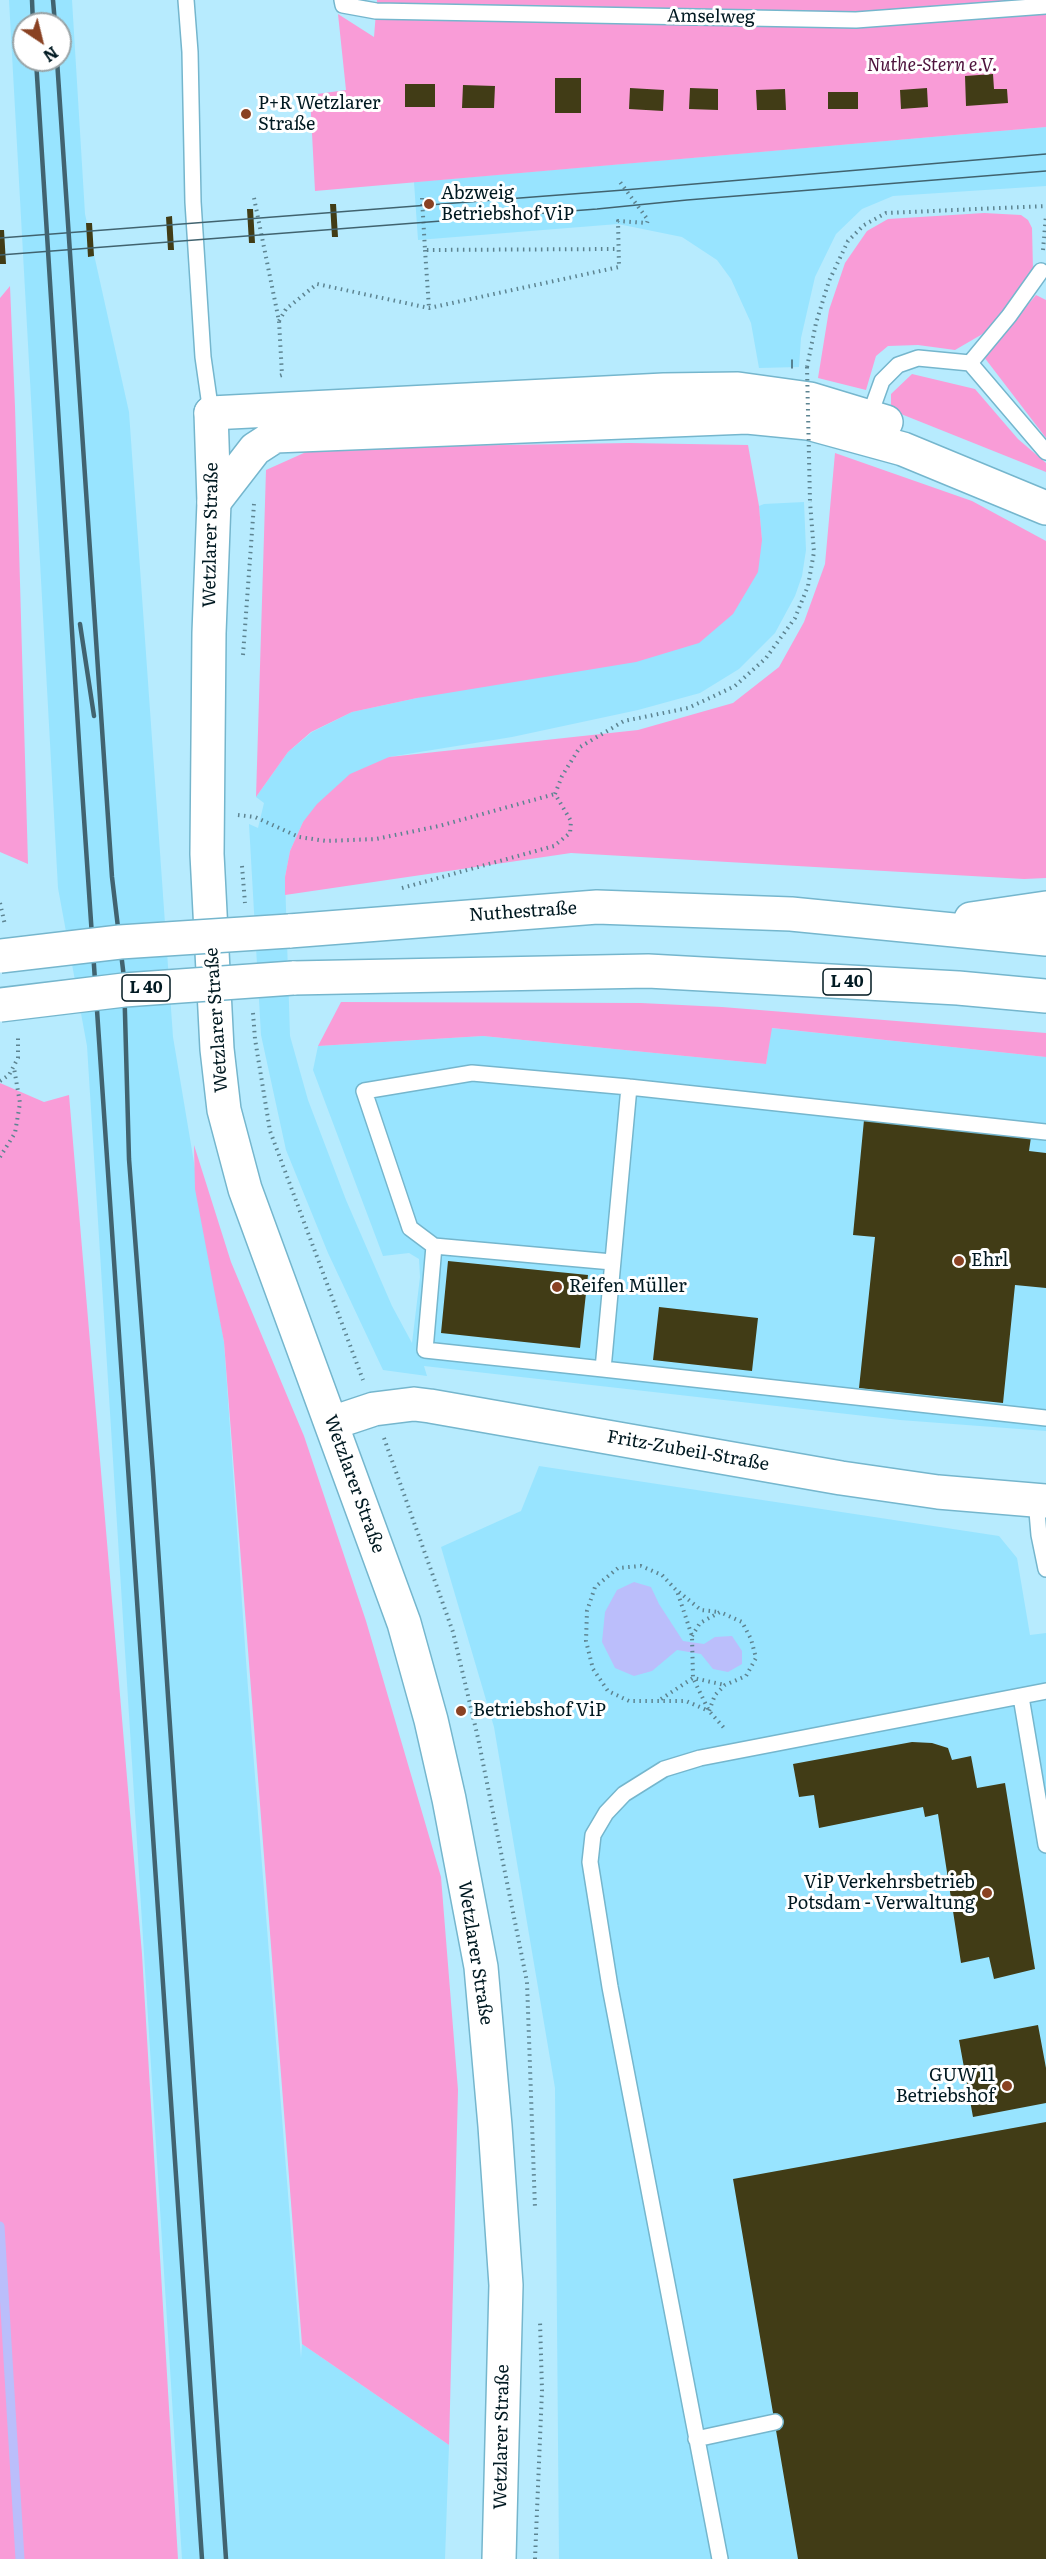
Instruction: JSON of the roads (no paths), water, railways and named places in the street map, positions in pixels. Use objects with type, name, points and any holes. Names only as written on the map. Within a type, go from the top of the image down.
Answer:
[{"type":"main road","points":[[211,412],[664,390],[738,389],[810,399],[866,426],[903,448],[1046,508]]},
{"type":"main road","name":"Wetzlarer Straße","points":[[211,412],[214,502],[209,633],[207,854],[217,1049],[224,1110],[244,1189],[332,1422],[404,1623],[431,1720],[449,1799],[481,1967],[506,2285],[499,2559]]},
{"type":"main road","points":[[214,502],[255,449],[275,436],[747,417],[866,426],[998,466],[1046,488]]},
{"type":"main road","name":"Nuthestraße","points":[[0,956],[120,942],[597,907],[791,914],[1046,939]]},
{"type":"main road","points":[[923,927],[1046,908]]},
{"type":"main road","name":"L 40","points":[[0,1005],[124,990],[293,978],[648,971],[958,988],[1046,996]]},
{"type":"main road","name":"Fritz-Zubeil-Straße","points":[[332,1422],[374,1409],[414,1404],[841,1478],[938,1492],[1041,1500]]},
{"type":"lane","points":[[186,0],[190,52],[193,202],[203,357],[211,412]]},
{"type":"lane","name":"Amselweg","points":[[342,0],[343,5],[376,11],[856,20],[1046,6]]},
{"type":"lane","points":[[970,363],[1009,316],[1041,271]]},
{"type":"lane","points":[[866,426],[882,381],[898,365],[918,358],[970,363],[1046,452]]},
{"type":"lane","points":[[612,1262],[434,1246],[410,1228],[364,1091],[472,1073],[629,1087],[1046,1132]]},
{"type":"lane","points":[[603,1369],[629,1087]]},
{"type":"lane","points":[[434,1246],[425,1350],[1046,1418]]},
{"type":"lane","points":[[1041,1500],[1039,1535],[1046,1569]]},
{"type":"lane","points":[[720,2559],[610,1987],[590,1862],[593,1835],[606,1813],[624,1794],[664,1769],[700,1758],[1046,1691]]},
{"type":"lane","points":[[1021,1697],[1046,1845]]},
{"type":"lane","points":[[696,2439],[775,2422]]},
{"type":"waterway","points":[[0,2226],[20,2559]]},
{"type":"tram line","points":[[0,238],[624,190],[1046,154]]},
{"type":"tram line","points":[[0,255],[597,209],[1046,171]]},
{"type":"tram line","points":[[792,360],[792,368]]},
{"type":"railway","points":[[32,0],[32,12]]},
{"type":"railway","points":[[53,0],[54,12]]},
{"type":"railway","points":[[37,72],[81,774],[202,2559]]},
{"type":"railway","points":[[58,72],[112,877],[124,978],[129,1159],[153,1473],[226,2559]]},
{"type":"railway","points":[[80,624],[94,716]]},
{"type":"place","name":"P+R Wetzlarer Straße","points":[[246,114]]},
{"type":"place","name":"Abzweig Betriebshof ViP","points":[[429,204]]},
{"type":"place","name":"Ehrl","points":[[959,1261]]},
{"type":"place","name":"Reifen Müller","points":[[557,1287]]},
{"type":"place","name":"Betriebshof ViP","points":[[461,1711]]},
{"type":"place","name":"ViP Verkehrsbetrieb Potsdam - Verwaltung","points":[[987,1893]]},
{"type":"place","name":"GUW 11 Betriebshof","points":[[1007,2086]]},
{"type":"park label","name":"Nuthe-Stern e.V.","points":[[932,66]]}]
